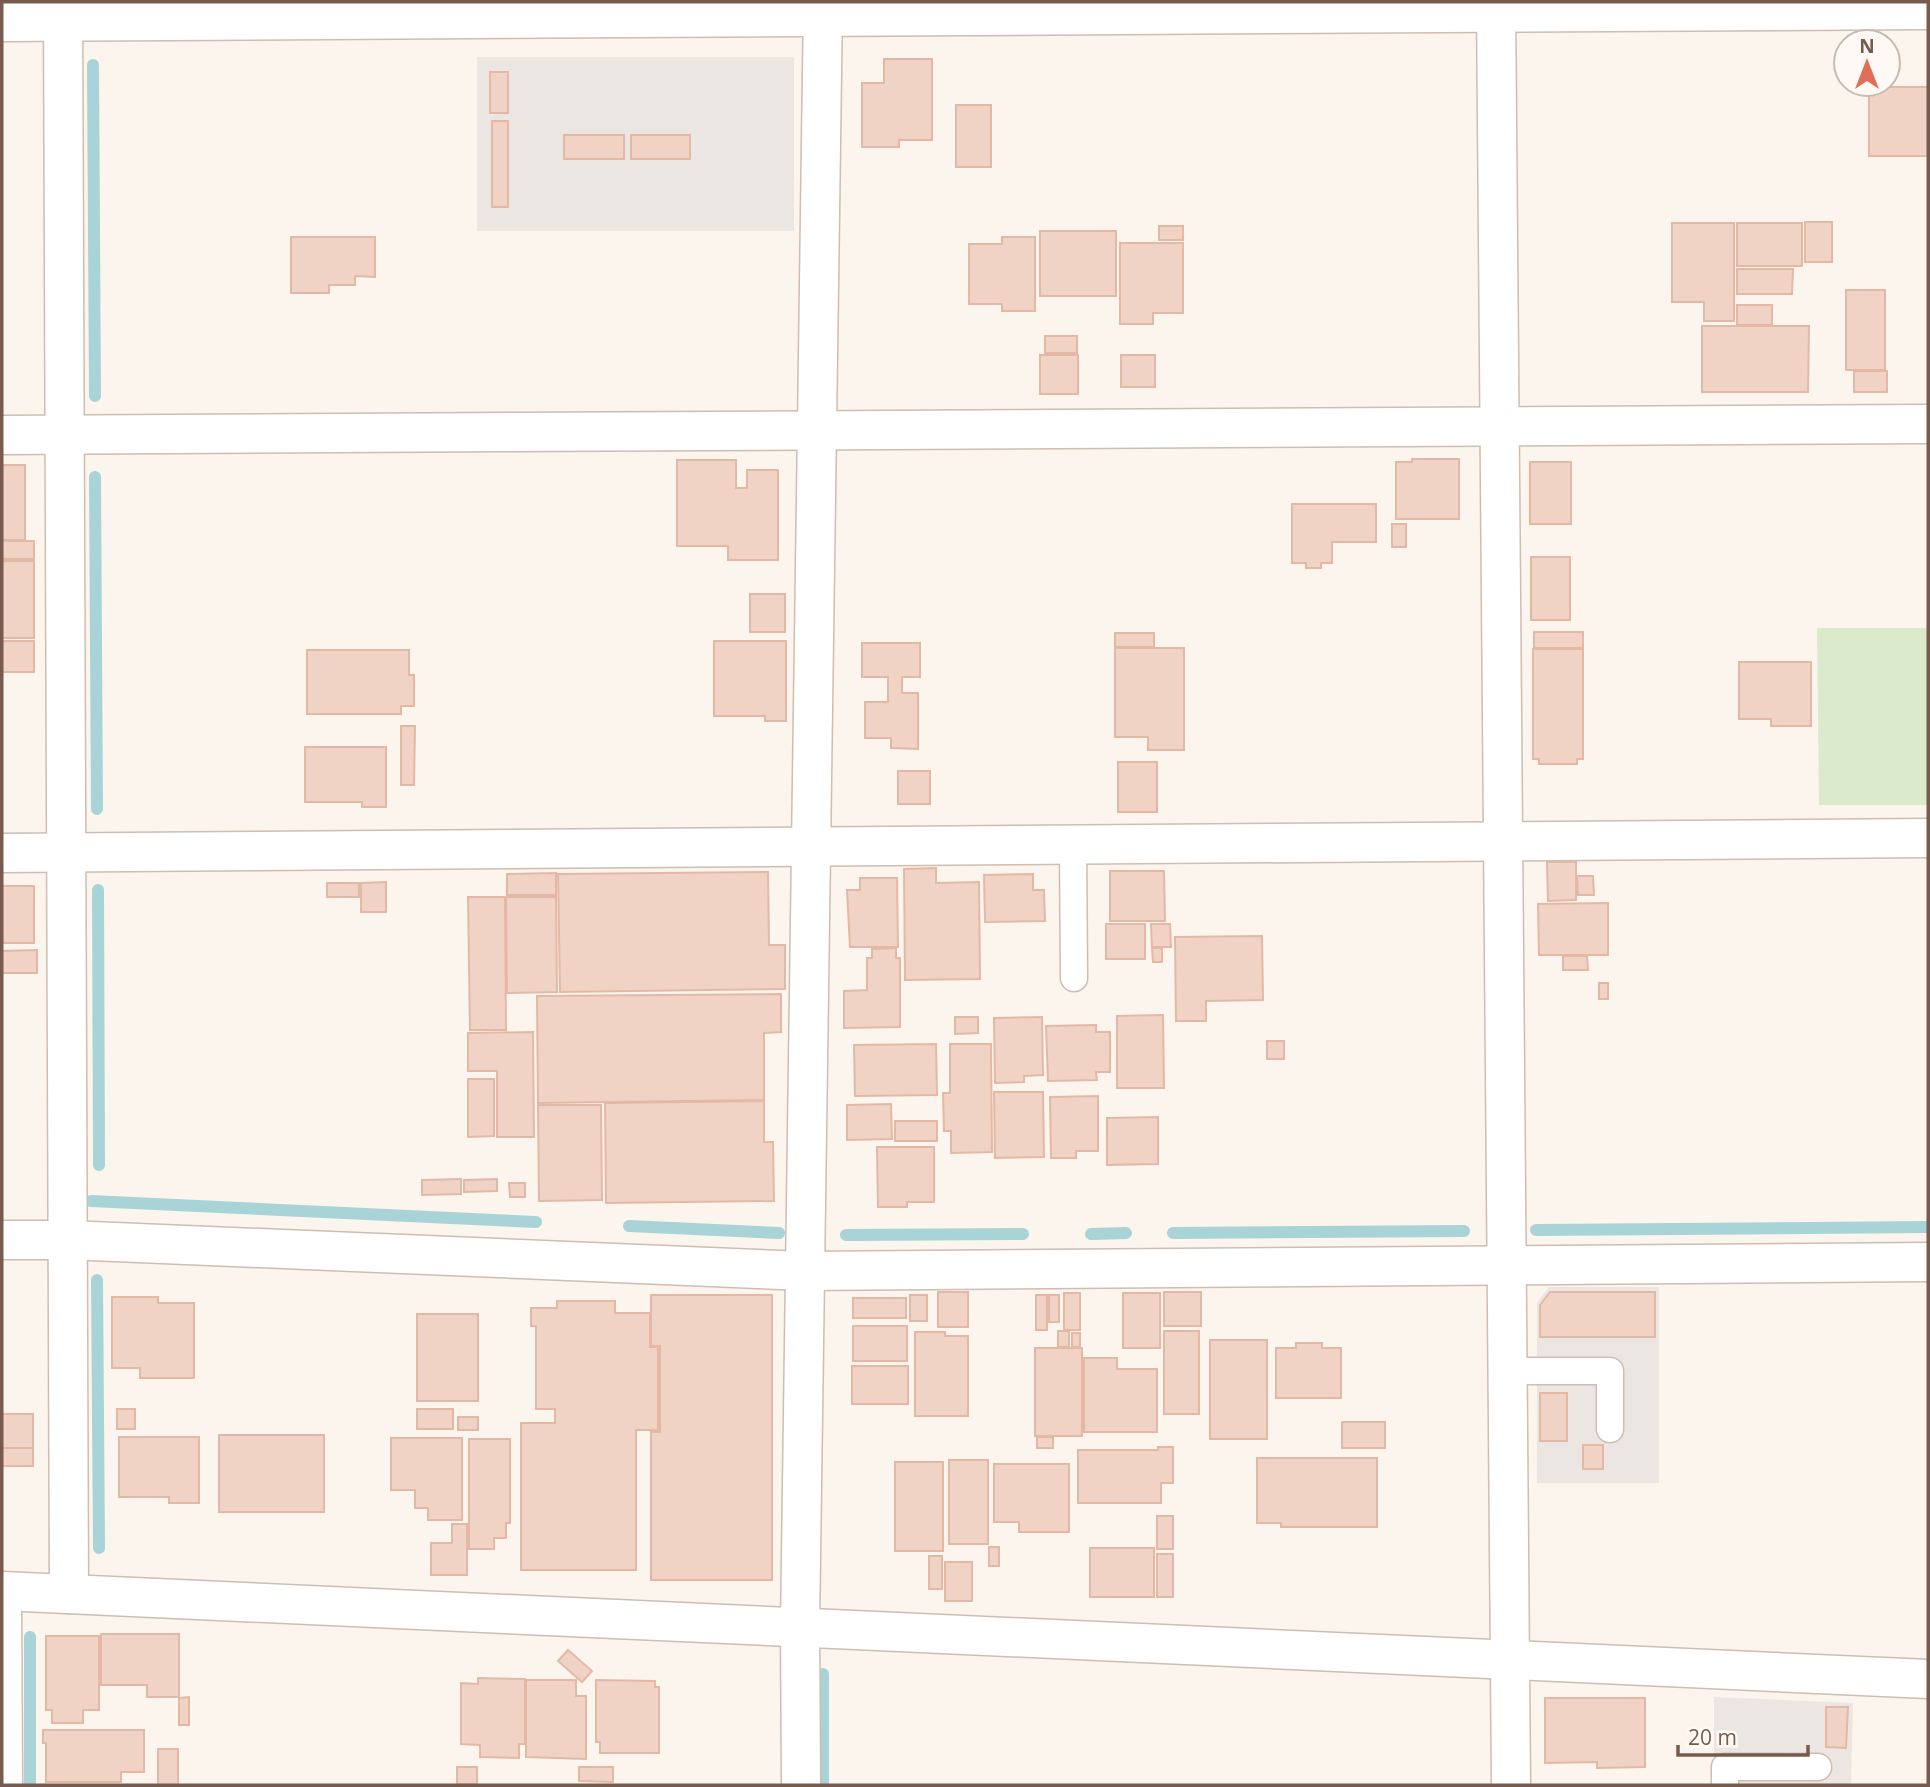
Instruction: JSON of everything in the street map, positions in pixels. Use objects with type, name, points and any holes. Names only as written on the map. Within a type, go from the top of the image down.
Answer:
[{"type":"street","points":[[1496,7],[1511,1785]]},
{"type":"street","points":[[2,22],[63,11],[1496,7],[1928,9]]},
{"type":"street","points":[[801,1785],[800,1627],[823,9]]},
{"type":"street","points":[[63,11],[69,1594]]},
{"type":"street","points":[[2,435],[1928,424]]},
{"type":"street","points":[[2,853],[1928,838]]},
{"type":"street","points":[[2,1240],[68,1240],[805,1271],[1928,1262]]},
{"type":"street","points":[[3,1785],[2,1591],[1928,1679]]},
{"type":"lane","points":[[1073,844],[1074,978]]},
{"type":"lane","points":[[1508,1371],[1609,1371],[1609,1429]]},
{"type":"lane","points":[[1725,1785],[1725,1768],[1818,1768]]},
{"type":"shaded area","points":[[477,57],[794,57],[794,231],[477,231]]},
{"type":"shaded area","points":[[1549,1287],[1659,1287],[1659,1483],[1537,1483],[1537,1303]]},
{"type":"shaded area","points":[[1714,1697],[1853,1703],[1851,1785],[1714,1785]]},
{"type":"green space","points":[[1817,628],[1928,628],[1928,805],[1819,805]]},
{"type":"building","points":[[884,59],[932,59],[932,140],[899,140],[899,147],[862,147],[862,83],[884,83]]},
{"type":"building","points":[[490,72],[508,72],[508,113],[490,113]]},
{"type":"building","points":[[1902,87],[1928,87],[1928,156],[1869,156],[1869,98],[1902,98]]},
{"type":"building","points":[[956,105],[991,105],[991,167],[956,167]]},
{"type":"building","points":[[492,121],[508,121],[508,207],[492,207]]},
{"type":"building","points":[[564,135],[624,135],[624,159],[564,159]]},
{"type":"building","points":[[631,135],[690,135],[690,159],[631,159]]},
{"type":"building","points":[[1805,222],[1832,222],[1832,262],[1805,262]]},
{"type":"building","points":[[1672,223],[1734,223],[1734,321],[1704,321],[1704,302],[1672,302]]},
{"type":"building","points":[[1737,223],[1802,223],[1802,266],[1737,266]]},
{"type":"building","points":[[1159,226],[1183,226],[1183,240],[1159,240]]},
{"type":"building","points":[[1040,231],[1116,231],[1116,296],[1040,296]]},
{"type":"building","points":[[291,237],[375,237],[375,277],[355,276],[355,285],[329,285],[329,293],[291,293]]},
{"type":"building","points":[[1002,237],[1035,237],[1035,311],[1002,311],[1002,304],[969,304],[969,244],[1002,244]]},
{"type":"building","points":[[1120,243],[1183,243],[1183,313],[1153,313],[1153,324],[1120,324]]},
{"type":"building","points":[[1737,269],[1793,269],[1792,294],[1737,294]]},
{"type":"building","points":[[1846,290],[1885,290],[1885,370],[1846,370]]},
{"type":"building","points":[[1737,305],[1772,305],[1772,325],[1737,325]]},
{"type":"building","points":[[1702,326],[1809,326],[1808,392],[1702,392]]},
{"type":"building","points":[[1045,336],[1077,336],[1077,353],[1045,353]]},
{"type":"building","points":[[1040,355],[1078,355],[1078,394],[1040,394]]},
{"type":"building","points":[[1121,355],[1155,355],[1155,387],[1121,387]]},
{"type":"building","points":[[1854,371],[1887,371],[1887,392],[1854,392]]},
{"type":"building","points":[[1412,459],[1459,459],[1459,519],[1396,519],[1396,462],[1412,462]]},
{"type":"building","points":[[677,460],[736,460],[736,488],[747,488],[747,470],[778,470],[778,560],[728,560],[728,546],[677,546]]},
{"type":"building","points":[[1530,462],[1571,462],[1571,524],[1530,524]]},
{"type":"building","points":[[2,465],[25,465],[25,540],[2,540]]},
{"type":"building","points":[[1292,504],[1376,504],[1376,542],[1332,542],[1332,563],[1321,563],[1321,568],[1306,568],[1306,563],[1292,563]]},
{"type":"building","points":[[1392,524],[1406,524],[1406,547],[1392,547]]},
{"type":"building","points":[[2,541],[34,541],[34,559],[2,559]]},
{"type":"building","points":[[1531,557],[1570,557],[1570,620],[1531,620]]},
{"type":"building","points":[[2,561],[34,561],[34,638],[2,638]]},
{"type":"building","points":[[750,594],[785,594],[785,632],[750,632]]},
{"type":"building","points":[[1534,632],[1583,632],[1583,648],[1534,648]]},
{"type":"building","points":[[1115,633],[1154,633],[1154,647],[1115,647]]},
{"type":"building","points":[[2,641],[34,641],[34,672],[2,672]]},
{"type":"building","points":[[714,641],[786,641],[786,721],[765,721],[765,716],[714,716]]},
{"type":"building","points":[[862,643],[920,643],[920,677],[902,677],[902,693],[918,693],[918,749],[891,748],[891,738],[865,738],[865,702],[888,702],[888,677],[862,677]]},
{"type":"building","points":[[1115,648],[1184,648],[1184,750],[1148,750],[1148,737],[1115,737]]},
{"type":"building","points":[[1533,649],[1583,649],[1583,759],[1577,759],[1577,764],[1539,764],[1539,759],[1533,759]]},
{"type":"building","points":[[307,650],[409,650],[409,675],[414,675],[414,706],[401,706],[401,714],[307,714]]},
{"type":"building","points":[[1739,662],[1811,662],[1811,726],[1771,726],[1771,719],[1739,719]]},
{"type":"building","points":[[401,726],[415,726],[414,785],[401,785]]},
{"type":"building","points":[[305,747],[386,747],[386,807],[362,807],[362,802],[305,802]]},
{"type":"building","points":[[1118,762],[1157,762],[1157,812],[1118,812]]},
{"type":"building","points":[[898,771],[930,771],[930,804],[898,804]]},
{"type":"building","points":[[1547,862],[1576,862],[1576,900],[1548,901]]},
{"type":"building","points":[[936,868],[936,883],[979,882],[980,979],[905,980],[904,869]]},
{"type":"building","points":[[1110,871],[1164,871],[1165,921],[1110,921]]},
{"type":"building","points":[[768,872],[769,945],[785,945],[785,989],[560,992],[558,874]]},
{"type":"building","points":[[556,873],[556,895],[507,895],[507,874]]},
{"type":"building","points":[[1033,874],[1033,890],[1044,890],[1045,921],[985,922],[984,875]]},
{"type":"building","points":[[1577,876],[1593,876],[1594,895],[1578,895]]},
{"type":"building","points":[[860,878],[897,878],[898,947],[850,947],[847,890],[860,890]]},
{"type":"building","points":[[386,882],[386,912],[361,912],[361,883]]},
{"type":"building","points":[[327,883],[359,883],[359,897],[327,897]]},
{"type":"building","points":[[2,886],[34,886],[34,943],[2,943]]},
{"type":"building","points":[[468,897],[505,897],[506,1030],[470,1030]]},
{"type":"building","points":[[506,897],[556,897],[557,992],[507,993]]},
{"type":"building","points":[[1608,903],[1608,955],[1539,955],[1538,904]]},
{"type":"building","points":[[1106,924],[1145,924],[1145,959],[1106,959]]},
{"type":"building","points":[[1151,924],[1170,924],[1171,947],[1152,947]]},
{"type":"building","points":[[1262,936],[1263,1000],[1206,1001],[1206,1021],[1176,1021],[1175,937]]},
{"type":"building","points":[[896,948],[896,958],[900,958],[900,1027],[844,1028],[844,991],[867,990],[867,958],[872,958],[872,949]]},
{"type":"building","points":[[1152,948],[1162,948],[1162,962],[1153,962]]},
{"type":"building","points":[[37,950],[37,973],[2,973],[2,951]]},
{"type":"building","points":[[1563,956],[1587,956],[1588,970],[1563,970]]},
{"type":"building","points":[[1599,983],[1608,983],[1608,999],[1599,999]]},
{"type":"building","points":[[781,994],[781,1032],[764,1033],[764,1100],[538,1103],[537,996]]},
{"type":"building","points":[[1163,1015],[1164,1088],[1117,1088],[1117,1016]]},
{"type":"building","points":[[955,1017],[978,1017],[978,1033],[955,1034]]},
{"type":"building","points":[[1042,1017],[1043,1075],[1024,1076],[1024,1082],[995,1083],[994,1018]]},
{"type":"building","points":[[1096,1025],[1096,1032],[1110,1032],[1110,1072],[1096,1072],[1097,1080],[1048,1081],[1046,1026]]},
{"type":"building","points":[[533,1032],[534,1137],[497,1137],[497,1071],[468,1071],[468,1033]]},
{"type":"building","points":[[1267,1041],[1284,1041],[1284,1059],[1267,1059]]},
{"type":"building","points":[[936,1044],[937,1095],[855,1096],[854,1045]]},
{"type":"building","points":[[950,1044],[991,1044],[992,1152],[951,1153],[951,1131],[944,1131],[943,1093],[950,1093]]},
{"type":"building","points":[[468,1079],[494,1079],[494,1136],[468,1137]]},
{"type":"building","points":[[994,1092],[1043,1092],[1044,1157],[995,1158]]},
{"type":"building","points":[[1098,1096],[1098,1151],[1076,1151],[1076,1158],[1051,1158],[1050,1097]]},
{"type":"building","points":[[764,1101],[764,1142],[773,1142],[774,1201],[606,1203],[605,1103]]},
{"type":"building","points":[[891,1104],[892,1139],[847,1140],[847,1105]]},
{"type":"building","points":[[538,1105],[601,1105],[602,1200],[539,1201]]},
{"type":"building","points":[[1158,1117],[1158,1164],[1107,1165],[1107,1118]]},
{"type":"building","points":[[895,1121],[937,1121],[937,1141],[895,1141]]},
{"type":"building","points":[[877,1147],[934,1147],[934,1202],[907,1202],[907,1207],[878,1207]]},
{"type":"building","points":[[461,1179],[461,1194],[422,1195],[422,1180]]},
{"type":"building","points":[[497,1179],[497,1191],[464,1192],[464,1180]]},
{"type":"building","points":[[509,1183],[525,1183],[525,1197],[510,1197]]},
{"type":"building","points":[[938,1292],[968,1292],[968,1327],[938,1327]]},
{"type":"building","points":[[1164,1292],[1201,1292],[1201,1326],[1164,1326]]},
{"type":"building","points":[[1550,1292],[1655,1292],[1655,1337],[1540,1337],[1540,1305]]},
{"type":"building","points":[[1064,1293],[1080,1293],[1080,1330],[1064,1330]]},
{"type":"building","points":[[1123,1293],[1160,1293],[1160,1348],[1123,1348]]},
{"type":"building","points":[[651,1295],[772,1295],[772,1580],[651,1580],[651,1432],[660,1432],[660,1346],[651,1346]]},
{"type":"building","points":[[910,1295],[927,1295],[927,1321],[910,1321]]},
{"type":"building","points":[[1036,1295],[1047,1295],[1047,1330],[1036,1330]]},
{"type":"building","points":[[1049,1295],[1059,1295],[1059,1322],[1049,1322]]},
{"type":"building","points":[[112,1297],[158,1297],[158,1303],[194,1303],[194,1378],[140,1378],[140,1368],[112,1368]]},
{"type":"building","points":[[853,1298],[906,1298],[906,1318],[853,1318]]},
{"type":"building","points":[[557,1301],[615,1301],[615,1313],[650,1313],[650,1347],[658,1347],[658,1430],[636,1430],[636,1570],[521,1570],[521,1423],[555,1423],[555,1409],[536,1409],[536,1326],[531,1326],[531,1308],[557,1308]]},
{"type":"building","points":[[417,1314],[478,1314],[478,1401],[417,1401]]},
{"type":"building","points":[[853,1326],[907,1326],[907,1361],[853,1361]]},
{"type":"building","points":[[1058,1331],[1069,1331],[1069,1347],[1058,1347]]},
{"type":"building","points":[[1164,1331],[1199,1331],[1199,1414],[1164,1414]]},
{"type":"building","points":[[915,1332],[945,1332],[945,1336],[968,1336],[968,1416],[915,1416]]},
{"type":"building","points":[[1072,1333],[1080,1333],[1080,1347],[1072,1347]]},
{"type":"building","points":[[1210,1340],[1267,1340],[1267,1439],[1210,1439]]},
{"type":"building","points":[[1296,1343],[1322,1343],[1322,1348],[1341,1348],[1341,1398],[1276,1398],[1276,1348],[1296,1348]]},
{"type":"building","points":[[1035,1348],[1082,1348],[1082,1436],[1035,1436]]},
{"type":"building","points":[[1084,1358],[1117,1358],[1117,1369],[1157,1369],[1157,1432],[1084,1432]]},
{"type":"building","points":[[852,1366],[908,1366],[908,1404],[852,1404]]},
{"type":"building","points":[[1540,1393],[1567,1393],[1567,1441],[1540,1441]]},
{"type":"building","points":[[117,1409],[135,1409],[135,1429],[117,1429]]},
{"type":"building","points":[[417,1409],[453,1409],[453,1429],[417,1429]]},
{"type":"building","points":[[2,1414],[33,1414],[33,1448],[2,1448]]},
{"type":"building","points":[[458,1417],[478,1417],[478,1430],[458,1430]]},
{"type":"building","points":[[1342,1422],[1385,1422],[1385,1448],[1342,1448]]},
{"type":"building","points":[[219,1435],[324,1435],[324,1512],[219,1512]]},
{"type":"building","points":[[119,1437],[199,1437],[199,1503],[169,1503],[169,1497],[119,1497]]},
{"type":"building","points":[[1037,1437],[1053,1437],[1053,1448],[1037,1448]]},
{"type":"building","points":[[391,1438],[462,1438],[462,1520],[428,1520],[428,1508],[415,1508],[415,1490],[391,1490]]},
{"type":"building","points":[[469,1439],[510,1439],[510,1523],[506,1523],[506,1538],[494,1538],[494,1549],[469,1549]]},
{"type":"building","points":[[1583,1445],[1603,1445],[1603,1469],[1583,1469]]},
{"type":"building","points":[[1158,1447],[1173,1447],[1173,1483],[1161,1483],[1161,1503],[1078,1503],[1078,1450],[1158,1450]]},
{"type":"building","points":[[2,1448],[33,1448],[33,1466],[2,1466]]},
{"type":"building","points":[[1257,1458],[1377,1458],[1377,1527],[1281,1527],[1281,1523],[1257,1523]]},
{"type":"building","points":[[949,1460],[988,1460],[988,1544],[949,1544]]},
{"type":"building","points":[[895,1462],[943,1462],[943,1551],[895,1551]]},
{"type":"building","points":[[994,1464],[1069,1464],[1069,1532],[1019,1532],[1019,1522],[994,1522]]},
{"type":"building","points":[[1157,1516],[1173,1516],[1173,1549],[1157,1549]]},
{"type":"building","points":[[452,1524],[467,1524],[467,1575],[431,1575],[431,1543],[452,1543]]},
{"type":"building","points":[[989,1547],[999,1547],[999,1566],[989,1566]]},
{"type":"building","points":[[1090,1548],[1154,1548],[1154,1597],[1090,1597]]},
{"type":"building","points":[[1157,1554],[1173,1554],[1173,1597],[1157,1597]]},
{"type":"building","points":[[929,1556],[942,1556],[942,1589],[929,1589]]},
{"type":"building","points":[[945,1562],[972,1562],[972,1601],[945,1601]]},
{"type":"building","points":[[101,1634],[179,1634],[179,1697],[147,1697],[147,1685],[101,1685]]},
{"type":"building","points":[[46,1636],[99,1636],[99,1710],[83,1710],[83,1723],[52,1723],[52,1710],[46,1710]]},
{"type":"building","points":[[568,1650],[592,1671],[582,1682],[558,1661]]},
{"type":"building","points":[[478,1678],[525,1679],[525,1744],[519,1744],[519,1758],[480,1757],[480,1745],[461,1744],[461,1683],[478,1684]]},
{"type":"building","points":[[526,1680],[576,1680],[576,1696],[586,1696],[586,1759],[526,1757]]},
{"type":"building","points":[[596,1680],[655,1681],[655,1687],[659,1687],[659,1753],[600,1753],[600,1742],[596,1742]]},
{"type":"building","points":[[189,1697],[189,1725],[179,1725],[179,1698]]},
{"type":"building","points":[[1545,1698],[1645,1698],[1645,1767],[1597,1768],[1597,1762],[1545,1763]]},
{"type":"building","points":[[1826,1707],[1848,1707],[1846,1748],[1826,1747]]},
{"type":"building","points":[[43,1730],[144,1730],[144,1772],[121,1772],[121,1782],[46,1782],[46,1743],[43,1743]]},
{"type":"building","points":[[158,1749],[178,1749],[178,1785],[158,1785]]},
{"type":"building","points":[[457,1767],[477,1767],[477,1784],[457,1784]]},
{"type":"building","points":[[579,1767],[613,1767],[613,1782],[579,1781]]},
{"type":"waterway","points":[[93,65],[95,396]]},
{"type":"waterway","points":[[95,477],[97,809]]},
{"type":"waterway","points":[[98,890],[99,1165]]},
{"type":"waterway","points":[[91,1201],[536,1222]]},
{"type":"waterway","points":[[629,1226],[779,1233]]},
{"type":"waterway","points":[[1536,1230],[1928,1227]]},
{"type":"waterway","points":[[1173,1233],[1464,1231]]},
{"type":"waterway","points":[[1091,1234],[1126,1233]]},
{"type":"waterway","points":[[846,1235],[1023,1234]]},
{"type":"waterway","points":[[97,1280],[99,1548]]},
{"type":"waterway","points":[[30,1637],[30,1785]]},
{"type":"waterway","points":[[823,1674],[823,1785]]}]
